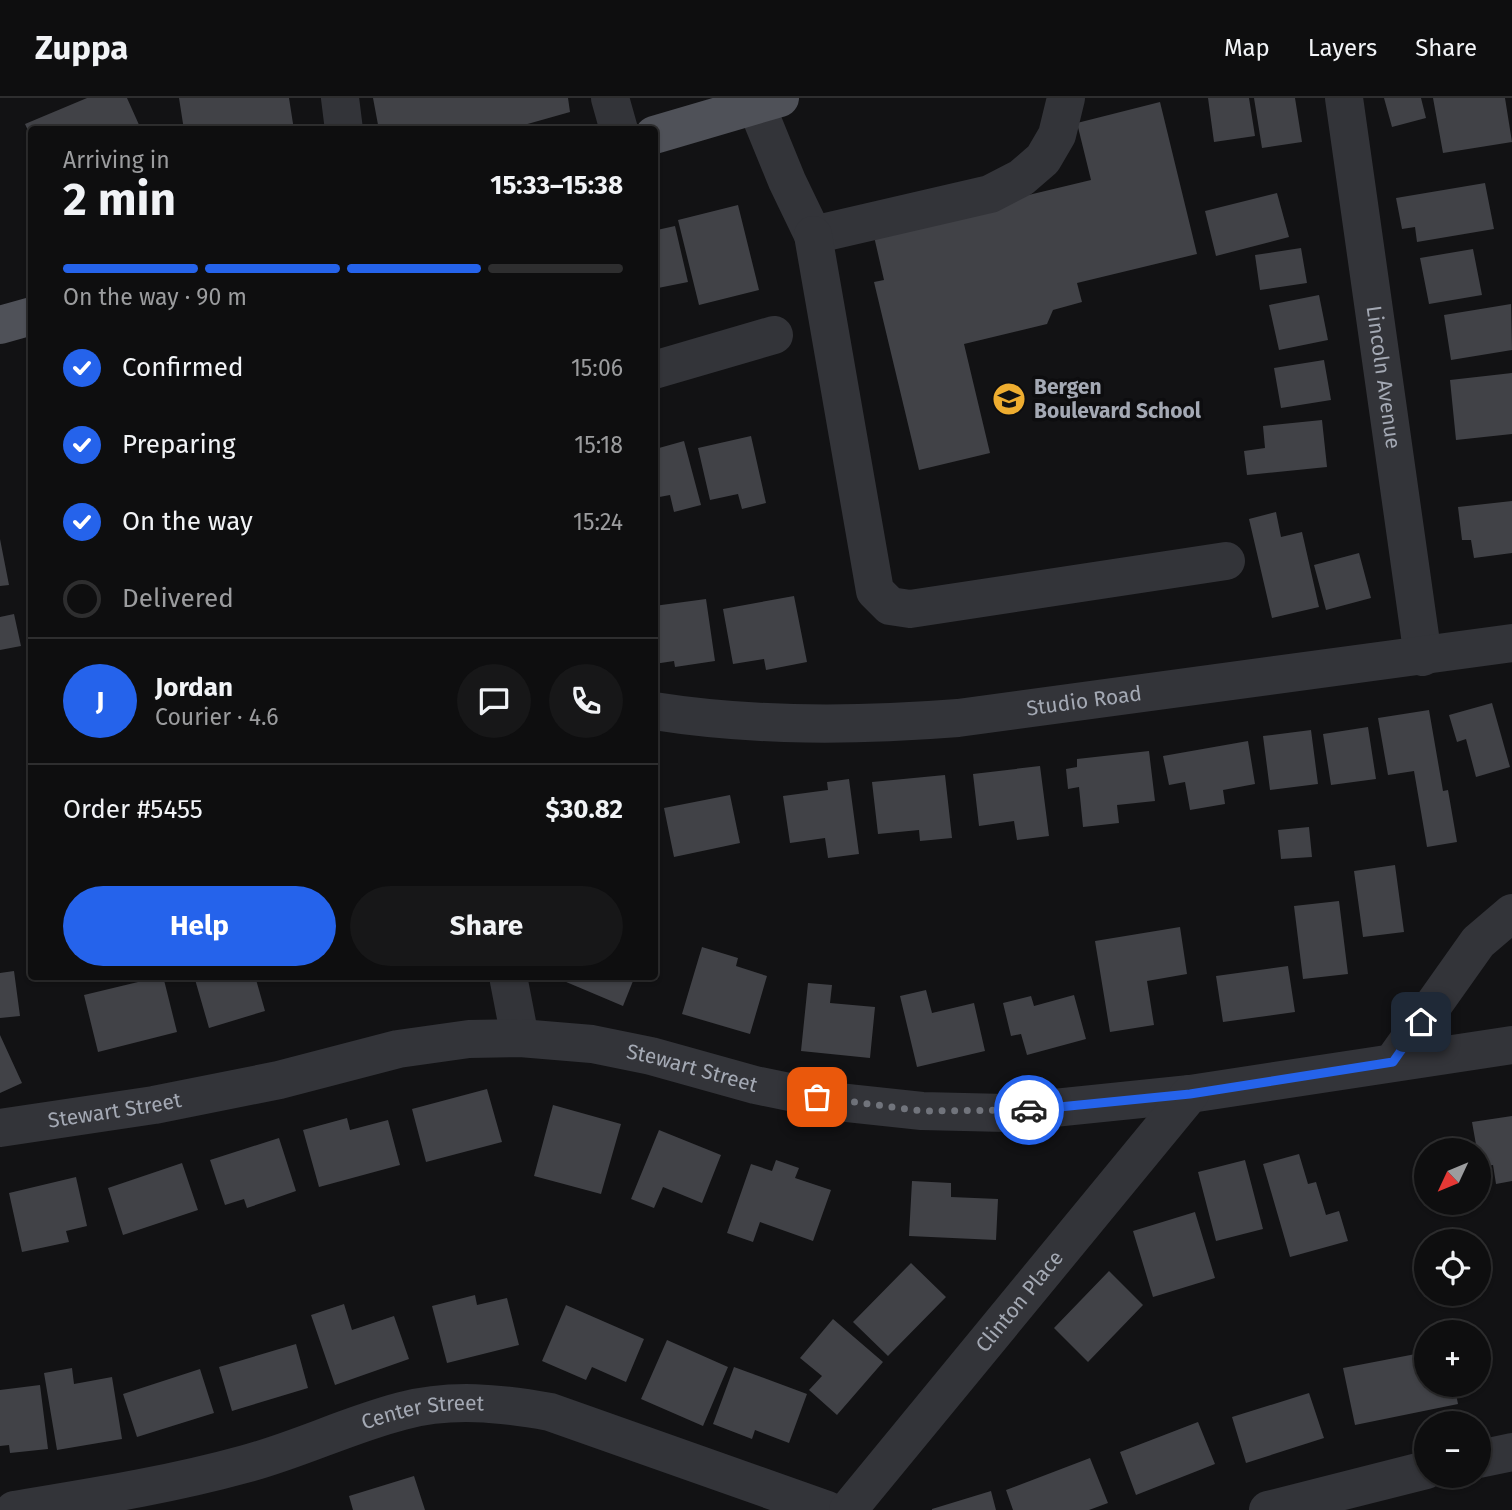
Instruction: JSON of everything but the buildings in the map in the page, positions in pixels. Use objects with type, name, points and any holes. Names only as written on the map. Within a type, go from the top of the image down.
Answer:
[{"type":"main road","points":[[658,133],[716,107],[768,101]]},
{"type":"main road","points":[[0,325],[28,317]]},
{"type":"street","points":[[340,98],[344,126]]},
{"type":"street","points":[[611,98],[618,126]]},
{"type":"street","points":[[813,235],[990,194],[1021,178],[1043,159],[1057,135],[1066,98]]},
{"type":"street","name":"Lincoln Avenue","points":[[1344,98],[1423,657]]},
{"type":"street","points":[[768,101],[787,181],[813,235],[875,591],[890,606],[910,608],[1226,561]]},
{"type":"street","points":[[658,369],[774,335]]},
{"type":"street","name":"Studio Road","points":[[658,711],[770,723],[888,723],[958,718],[1512,643]]},
{"type":"street","points":[[1393,1062],[1478,942],[1512,913]]},
{"type":"street","points":[[509,980],[520,1038]]},
{"type":"street","name":"Stewart Street","points":[[0,1128],[154,1105],[279,1080],[398,1049],[469,1040],[520,1038],[592,1044],[652,1055],[779,1090],[838,1102],[922,1111],[1006,1113],[1190,1094],[1512,1045]]},
{"type":"street","name":"Clinton Place","points":[[848,1510],[1190,1094]]},
{"type":"street","name":"Center Street","points":[[14,1510],[185,1480],[274,1457],[402,1411],[453,1403],[504,1404],[550,1412],[827,1510]]},
{"type":"street","points":[[1491,1456],[1512,1452]]},
{"type":"street","points":[[1268,1510],[1414,1473]]},
{"type":"way so far","points":[[817,1097],[838,1102],[922,1111],[1006,1113],[1029,1110]]},
{"type":"place","name":"Bergen Boulevard School","points":[[1009,399]]},
{"type":"route","points":[[1029,1110],[1190,1094],[1393,1062],[1421,1022]]}]
